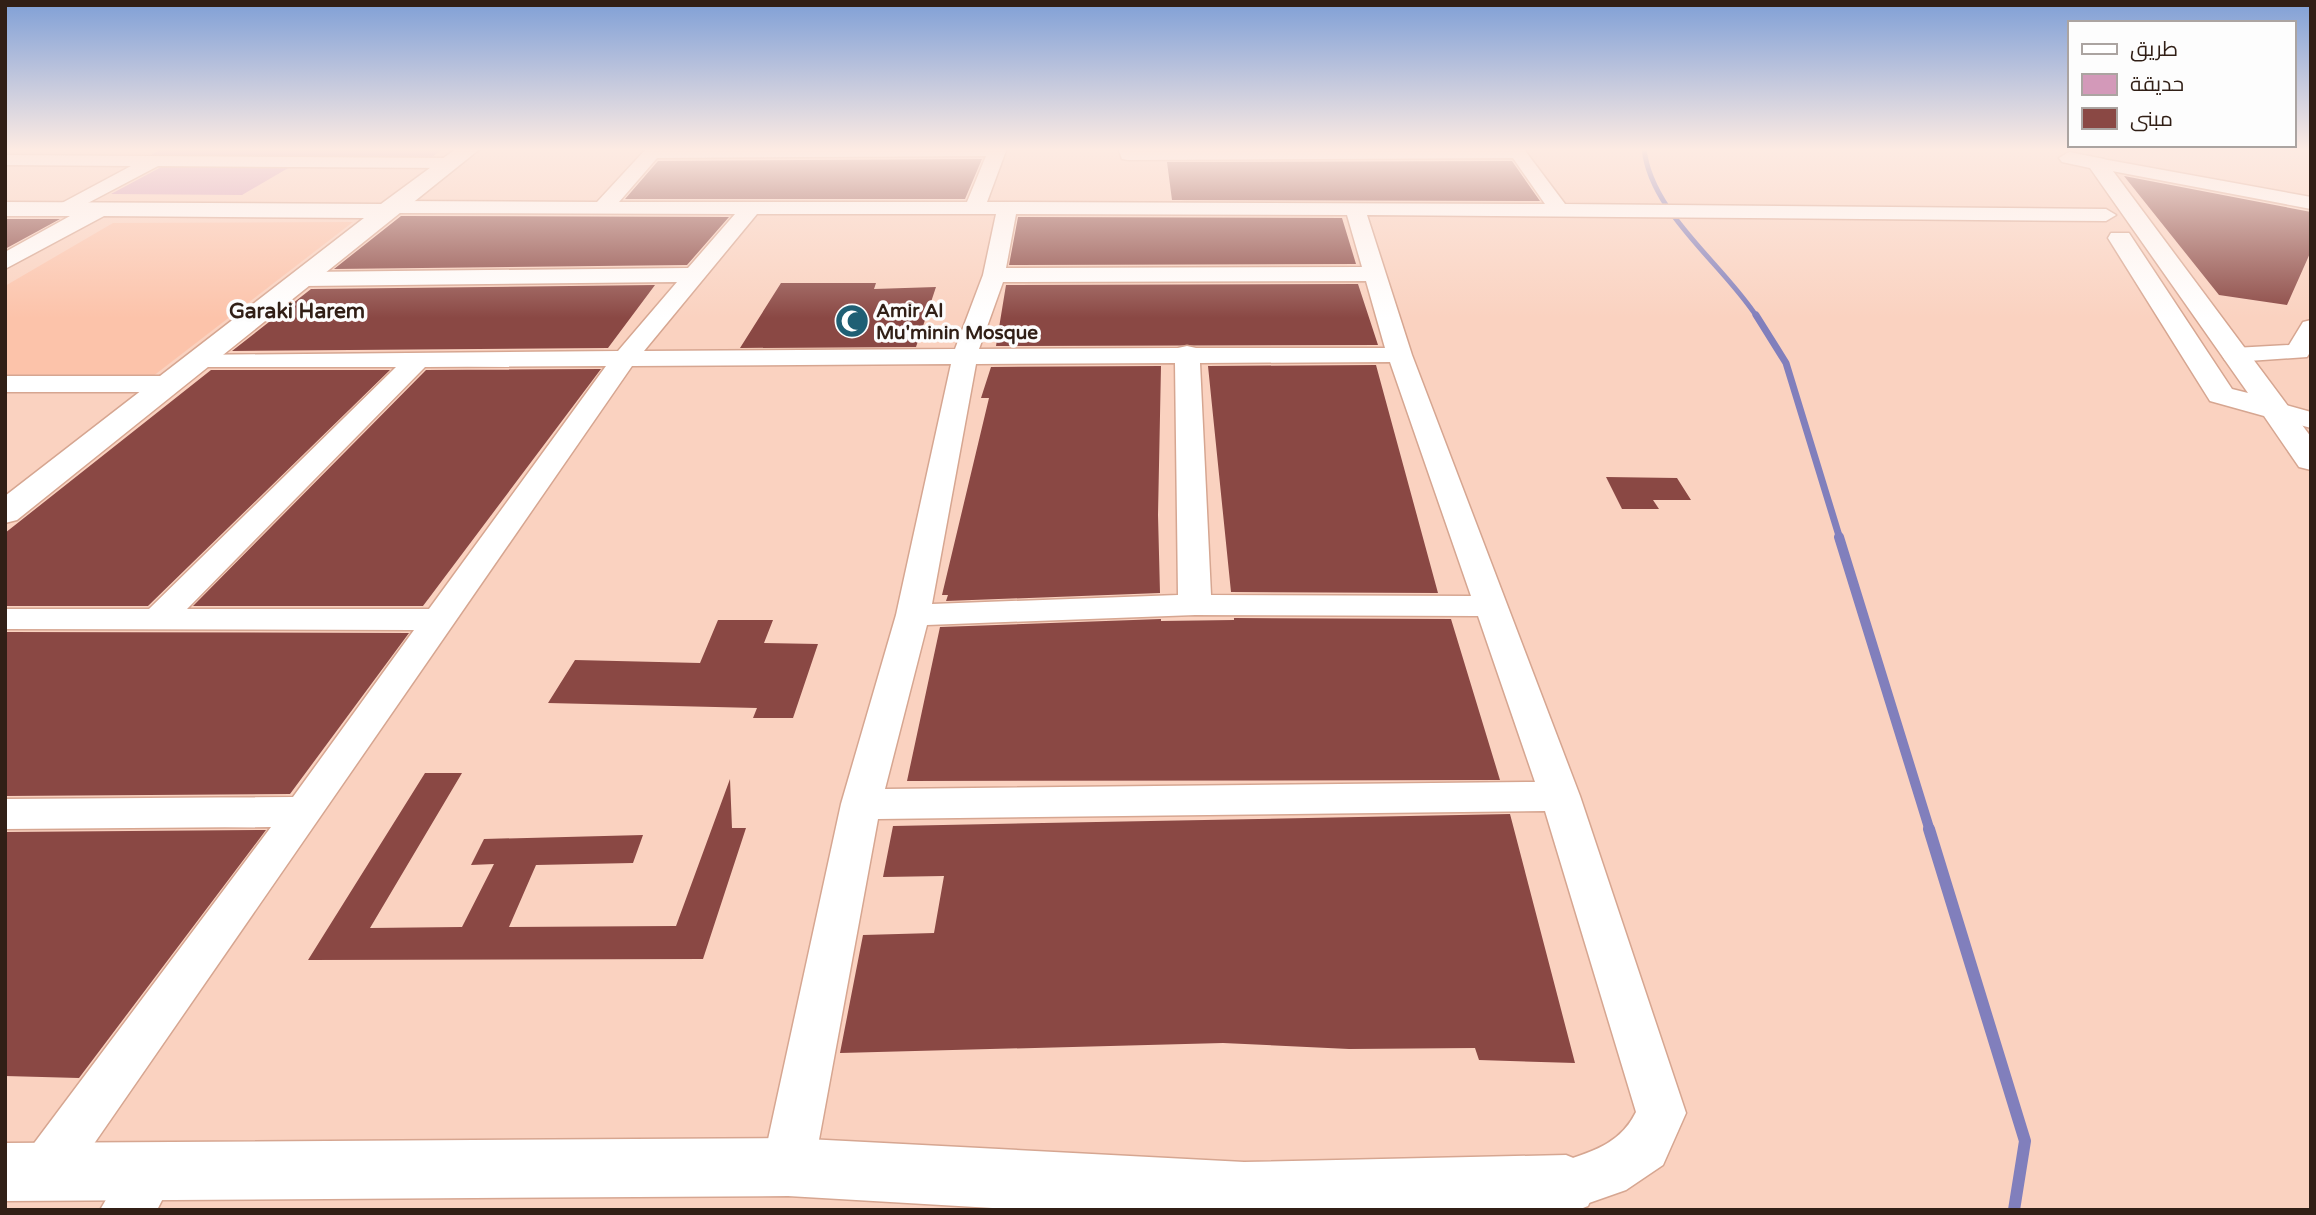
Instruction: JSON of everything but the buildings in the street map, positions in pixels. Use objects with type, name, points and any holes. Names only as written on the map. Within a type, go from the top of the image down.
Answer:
[{"type":"street","points":[[67,208],[73,205]]},
{"type":"street","points":[[5,513],[197,360],[304,279],[394,205]]},
{"type":"street","points":[[788,1167],[861,804],[913,615],[965,355],[995,275],[991,205]]},
{"type":"street","points":[[1556,205],[1559,209]]},
{"type":"street","points":[[2115,205],[2221,395],[2311,420]]},
{"type":"street","points":[[751,208],[623,360],[304,812],[25,1172],[139,1190],[788,1167],[1244,1201],[1566,1185],[1608,1172],[1645,1148],[1661,1113],[1560,796],[1400,355],[1355,209]]},
{"type":"street","points":[[5,209],[1559,209],[2120,216],[2234,355],[2311,460]]},
{"type":"street","points":[[5,262],[101,209]]},
{"type":"street","points":[[995,275],[1375,274]]},
{"type":"street","points":[[304,279],[696,275]]},
{"type":"street","points":[[2234,355],[2298,352],[2307,341]]},
{"type":"street","points":[[197,360],[623,360],[1188,353],[1400,355]]},
{"type":"street","points":[[1188,353],[1195,605]]},
{"type":"street","points":[[159,619],[418,359]]},
{"type":"street","points":[[5,384],[169,384]]},
{"type":"street","points":[[913,615],[1195,605],[1492,606]]},
{"type":"street","points":[[5,619],[438,620]]},
{"type":"street","points":[[861,804],[1560,796]]},
{"type":"street","points":[[5,814],[304,812]]},
{"type":"shaded area","points":[[353,222],[148,380],[5,380],[5,286],[113,223]]},
{"type":"waterway","points":[[1666,205],[1757,317]]},
{"type":"waterway","points":[[1756,315],[1786,363],[1840,539]]},
{"type":"waterway","points":[[1839,537],[1930,831]]},
{"type":"waterway","points":[[1929,829],[2025,1141],[2014,1210]]},
{"type":"place","name":"Amir Al Mu'minin Mosque","points":[[852,321]]},
{"type":"district","name":"Garaki Harem","points":[[297,311]]}]
